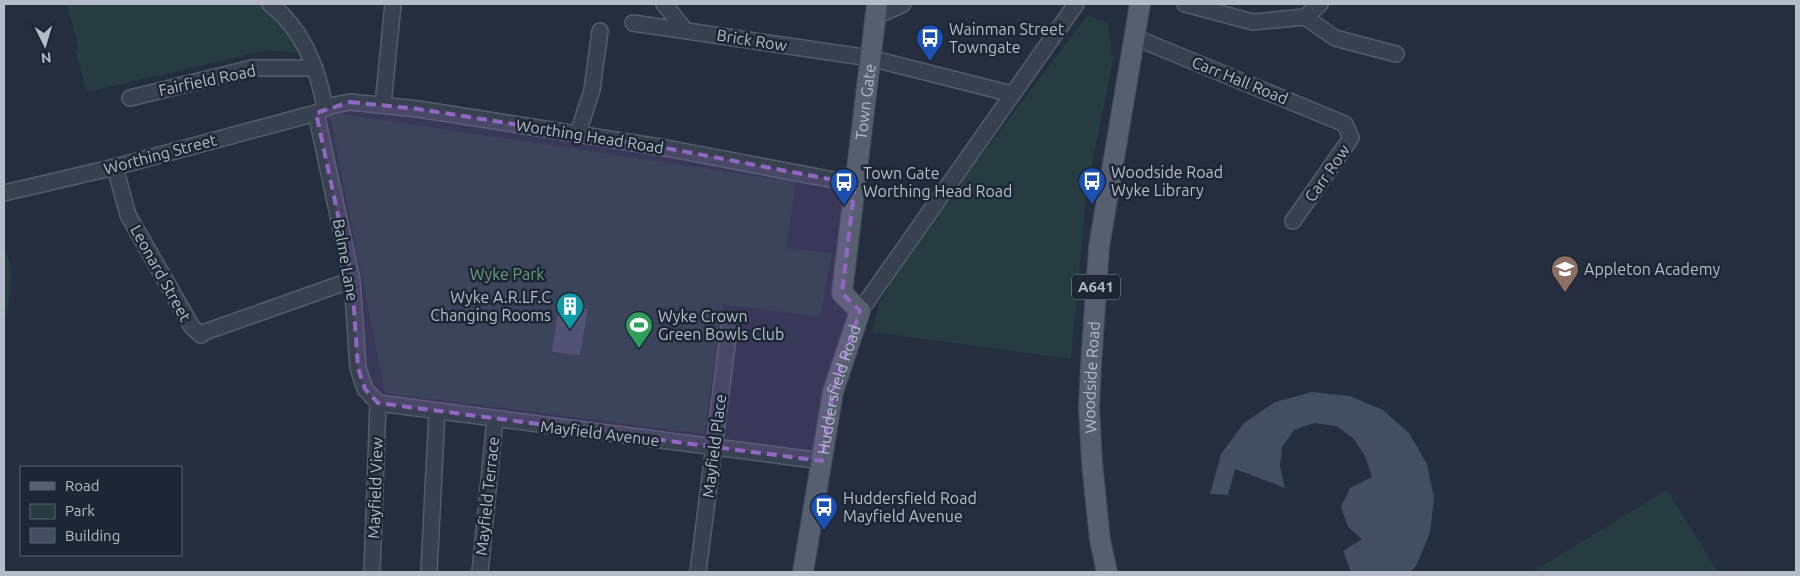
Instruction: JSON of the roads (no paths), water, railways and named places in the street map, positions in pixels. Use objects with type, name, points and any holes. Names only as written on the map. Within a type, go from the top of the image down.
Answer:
[{"type":"main road","name":"Woodside Road","points":[[1107,572],[1100,540],[1092,455],[1089,407],[1091,364],[1099,247],[1140,4]]},
{"type":"main road","name":"Town Gate","points":[[860,311],[842,293],[876,10]]},
{"type":"main road","name":"Huddersfield Road","points":[[803,572],[833,392],[860,311]]},
{"type":"street","points":[[270,4],[281,12],[308,51],[322,89],[320,110]]},
{"type":"street","points":[[383,105],[393,4]]},
{"type":"street","points":[[664,4],[686,30]]},
{"type":"street","points":[[876,10],[903,4]]},
{"type":"street","name":"Huddersfield Road","points":[[860,311],[1076,4]]},
{"type":"street","points":[[1185,4],[1253,22],[1305,18],[1335,38],[1396,54]]},
{"type":"street","points":[[1305,18],[1320,4]]},
{"type":"street","name":"Brick Row","points":[[634,23],[870,58],[1012,94]]},
{"type":"street","points":[[578,133],[592,90],[600,31]]},
{"type":"street","name":"Carr Hall Road","points":[[1134,37],[1345,124]]},
{"type":"street","name":"Fairfield Road","points":[[130,98],[252,68],[315,68]]},
{"type":"street","name":"Worthing Head Road","points":[[320,110],[350,102],[383,105],[578,133],[722,157],[855,184]]},
{"type":"street","name":"Worthing Street","points":[[4,192],[115,167],[320,110]]},
{"type":"street","name":"Balme Lane","points":[[320,110],[352,280],[358,368],[365,389],[378,403]]},
{"type":"street","name":"Carr Row","points":[[1293,222],[1351,138],[1345,124]]},
{"type":"street","name":"Leonard Street","points":[[115,167],[128,215],[192,327],[202,335],[205,332],[352,280]]},
{"type":"street","name":"Mayfield Place","points":[[698,572],[730,320]]},
{"type":"street","name":"Mayfield Avenue","points":[[378,403],[822,461]]},
{"type":"street","name":"Mayfield View","points":[[372,572],[378,403]]},
{"type":"street","points":[[429,572],[437,411]]},
{"type":"street","name":"Mayfield Terrace","points":[[480,572],[495,419]]},
{"type":"place","name":"Wainman Street Towngate","points":[[930,62]]},
{"type":"place","name":"Woodside Road Wyke Library","points":[[1092,205]]},
{"type":"place","name":"Town Gate Worthing Head Road","points":[[844,206]]},
{"type":"place","name":"Appleton Academy","points":[[1565,293]]},
{"type":"place","name":"Wyke A.R.LF.C Changing Rooms","points":[[570,330]]},
{"type":"place","name":"Wyke Crown Green Bowls Club","points":[[639,349]]},
{"type":"place","name":"Huddersfield Road Mayfield Avenue","points":[[824,531]]},
{"type":"park label","name":"Wyke Park","points":[[507,274]]}]
